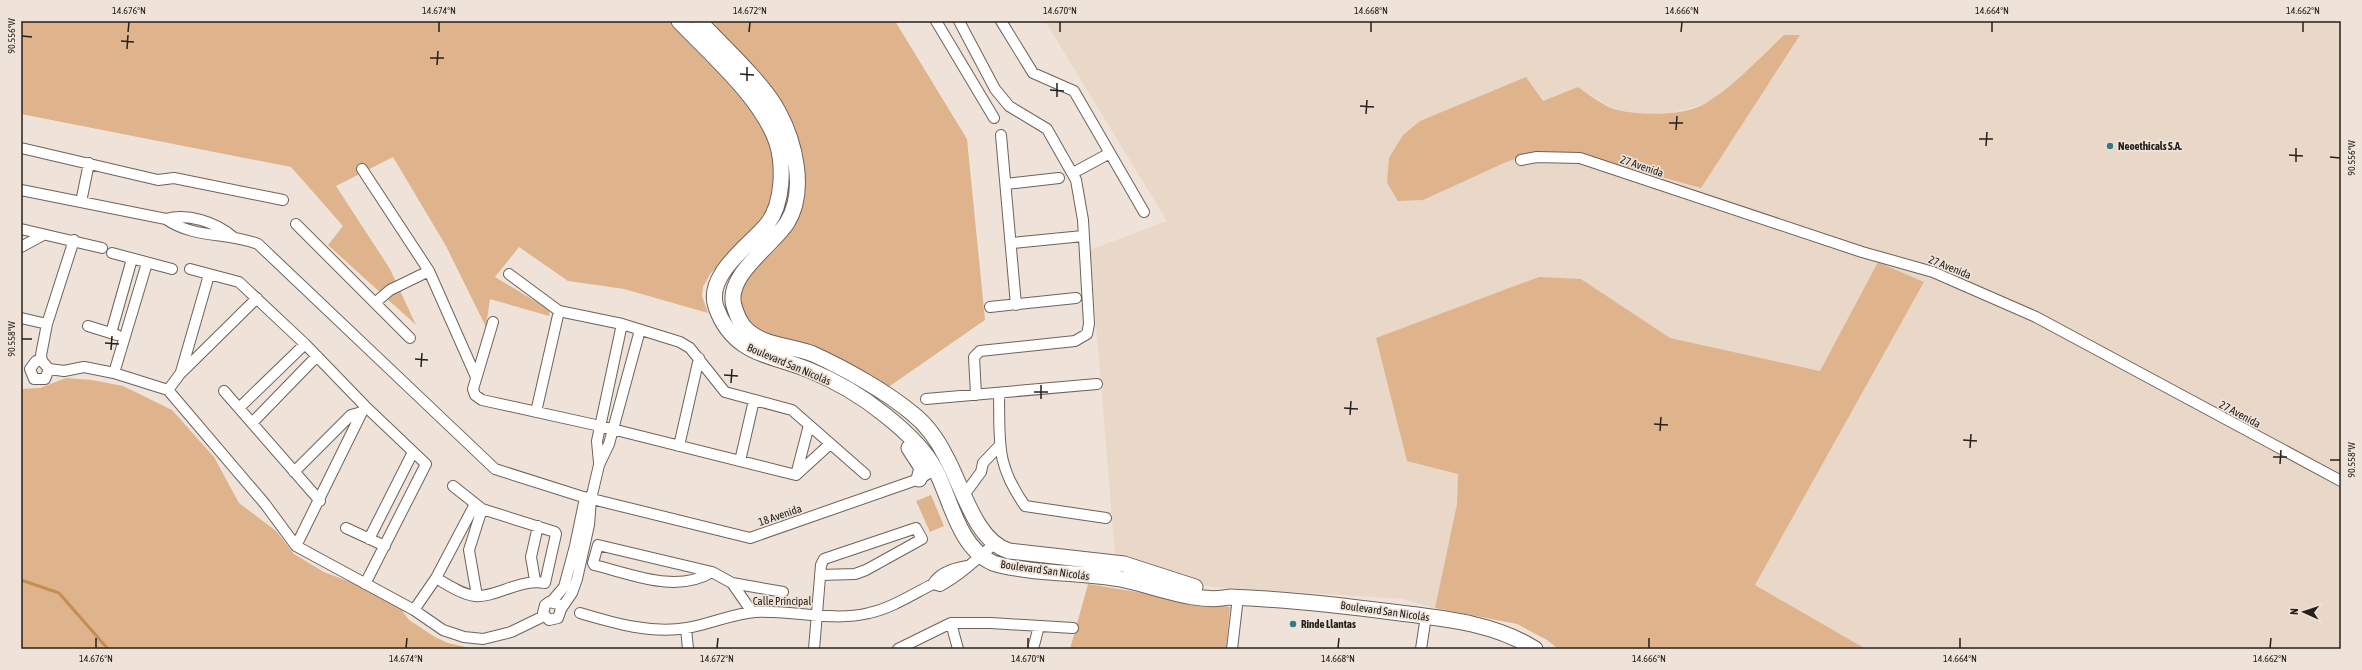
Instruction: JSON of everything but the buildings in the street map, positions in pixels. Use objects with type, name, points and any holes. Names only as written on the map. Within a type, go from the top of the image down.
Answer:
[{"type":"main road","name":"Boulevard San Nicolás","points":[[679,21],[757,106],[777,143],[780,160],[778,201],[769,221],[725,268],[716,287],[715,305],[724,322],[748,349],[815,373],[852,392],[885,415],[920,448],[936,469],[960,527],[982,555],[995,564],[1019,569],[1123,580],[1186,594],[1218,599],[1234,597],[1327,603],[1426,616],[1477,625],[1514,637],[1535,649]]},
{"type":"main road","name":"Boulevard San Nicolás","points":[[699,21],[727,51],[777,110],[792,145],[797,182],[794,204],[788,222],[773,242],[742,273],[734,288],[733,303],[738,320],[748,332],[764,340],[811,353],[834,365],[914,414],[939,444],[973,515],[994,544],[1009,551],[1124,564],[1189,586],[1220,591],[1234,597]]},
{"type":"main road","points":[[708,21],[727,51]]},
{"type":"main road","points":[[815,373],[882,421],[901,440],[920,463],[922,472],[919,479]]},
{"type":"main road","points":[[936,469],[941,467],[946,469],[956,487],[962,492]]},
{"type":"street","points":[[936,21],[978,88],[994,118]]},
{"type":"street","points":[[960,21],[991,81],[1009,106],[1047,129],[1073,173],[1079,187],[1089,324],[1086,334],[1075,341],[980,351],[974,357],[976,395]]},
{"type":"street","points":[[1001,21],[1033,73],[1074,91],[1144,212]]},
{"type":"street","points":[[978,88],[991,81]]},
{"type":"street","points":[[1001,135],[1012,243],[1016,304]]},
{"type":"street","points":[[21,148],[158,180],[174,178],[283,200]]},
{"type":"street","points":[[1073,173],[1110,153]]},
{"type":"street","name":"27 Avenida","points":[[1521,160],[1537,157],[1580,158],[1862,252],[1933,272],[2036,317],[2341,481]]},
{"type":"street","points":[[81,202],[89,163]]},
{"type":"street","points":[[362,169],[429,271],[476,377]]},
{"type":"street","points":[[1006,184],[1059,178]]},
{"type":"street","name":"18 Avenida","points":[[21,190],[166,219],[179,216],[203,221],[220,226],[232,236],[258,244],[495,469],[585,498],[750,538],[919,479],[936,469]]},
{"type":"street","points":[[296,224],[376,302],[410,338]]},
{"type":"street","points":[[21,229],[43,235],[74,240],[102,248]]},
{"type":"street","points":[[21,247],[43,235]]},
{"type":"street","points":[[1012,243],[1083,236]]},
{"type":"street","points":[[42,361],[47,324],[74,240]]},
{"type":"street","points":[[112,253],[172,269]]},
{"type":"street","points":[[111,333],[132,259]]},
{"type":"street","points":[[114,373],[147,263]]},
{"type":"street","points":[[190,269],[239,282],[317,356],[364,409],[413,452],[426,466],[365,584]]},
{"type":"street","points":[[376,302],[390,290],[429,271]]},
{"type":"street","points":[[509,274],[559,311],[622,324],[680,342],[690,348],[725,392],[792,410],[865,474]]},
{"type":"street","points":[[180,374],[209,275]]},
{"type":"street","points":[[168,390],[180,374],[257,298]]},
{"type":"street","points":[[990,307],[1076,298]]},
{"type":"street","points":[[536,412],[559,311]]},
{"type":"street","points":[[21,318],[47,324]]},
{"type":"street","points":[[493,322],[476,377],[475,395],[482,400],[613,429],[796,476]]},
{"type":"street","points":[[599,465],[597,441],[622,324]]},
{"type":"street","points":[[88,326],[124,337]]},
{"type":"street","points":[[544,616],[544,605],[552,602],[564,586],[576,546],[585,498],[613,429],[640,330]]},
{"type":"street","points":[[239,408],[305,344]]},
{"type":"street","points":[[252,423],[317,356]]},
{"type":"street","points":[[678,446],[699,358]]},
{"type":"street","points":[[50,369],[45,379],[34,379],[30,369],[36,361],[42,361],[50,369],[64,371],[84,367],[114,373],[168,390],[265,504],[296,546],[414,610],[453,634],[483,639],[510,632],[544,616]]},
{"type":"street","points":[[926,399],[1097,384]]},
{"type":"street","points":[[224,391],[320,502]]},
{"type":"street","points":[[999,393],[1000,449],[1005,474],[1024,506],[1106,518]]},
{"type":"street","points":[[740,461],[754,400]]},
{"type":"street","points":[[294,472],[351,415],[364,409]]},
{"type":"street","points":[[296,546],[320,502],[364,409]]},
{"type":"street","points":[[796,476],[809,425]]},
{"type":"street","points":[[796,476],[830,444]]},
{"type":"street","points":[[962,492],[981,472],[983,463],[1000,449]]},
{"type":"street","points":[[369,538],[413,452]]},
{"type":"street","points":[[436,578],[457,590],[477,596],[535,580],[545,582],[556,534],[538,526],[478,507],[453,486]]},
{"type":"street","points":[[544,616],[549,620],[555,620],[560,615],[561,609],[572,593],[577,579],[589,525],[585,498]]},
{"type":"street","points":[[414,610],[436,578],[478,507]]},
{"type":"street","points":[[477,596],[469,550],[478,507]]},
{"type":"street","points":[[535,580],[531,557],[538,526]]},
{"type":"street","points":[[346,528],[385,546]]},
{"type":"street","points":[[814,649],[820,575],[821,565],[826,557],[916,528],[922,539],[866,570],[855,574],[820,575]]},
{"type":"street","name":"Calle Principal","points":[[580,613],[640,628],[686,628],[752,612],[847,616],[870,613],[889,606],[933,584],[940,586],[960,575],[967,566],[994,544]]},
{"type":"street","points":[[712,572],[696,580],[674,584],[594,565],[593,563],[598,545],[712,572],[732,583],[783,592]]},
{"type":"street","points":[[732,583],[752,612]]},
{"type":"street","points":[[1232,649],[1234,597]]},
{"type":"street","points":[[552,602],[558,604],[561,609]]},
{"type":"street","points":[[1421,649],[1426,616]]},
{"type":"street","points":[[898,649],[951,623],[991,622],[1073,628]]},
{"type":"street","points":[[951,623],[958,649]]},
{"type":"street","points":[[1033,649],[1039,626]]},
{"type":"street","points":[[686,628],[688,649]]},
{"type":"shaded area","points":[[21,21],[670,21],[745,101],[764,127],[777,165],[771,207],[763,221],[710,274],[703,287],[702,296],[708,313],[624,289],[568,281],[519,247],[495,277],[550,310],[549,316],[490,299],[486,327],[446,246],[393,157],[336,186],[390,269],[416,325],[328,245],[343,226],[291,167],[21,114]]},
{"type":"shaded area","points":[[712,21],[895,21],[967,139],[985,320],[887,388],[762,334],[750,324],[747,319],[741,299],[743,288],[755,269],[783,241],[795,223],[797,217],[798,160],[794,131],[785,107],[768,84]]},
{"type":"shaded area","points":[[1045,21],[2341,21],[2341,649],[1866,649],[1755,585],[1924,282],[1878,262],[1820,371],[1670,338],[1581,279],[1458,474],[1457,504],[1435,608],[1402,599],[1214,587],[1186,582],[1150,563],[1115,555],[1090,250],[1167,221]],"holes":[[[1526,77],[1543,101],[1578,87],[1610,107],[1641,115],[1671,113],[1705,104],[1733,83],[1701,187],[1573,152],[1532,153],[1504,163],[1403,135],[1420,121]]]},
{"type":"shaded area","points":[[1784,35],[1800,35],[1701,188],[1573,152],[1532,153],[1504,163],[1423,200],[1398,201],[1387,183],[1389,158],[1403,135],[1420,121],[1526,77],[1543,101],[1578,87],[1607,106],[1621,111],[1646,114],[1673,113],[1697,108],[1717,96]]},
{"type":"shaded area","points":[[1878,262],[1924,282],[1755,585],[1866,649],[1558,649],[1547,640],[1517,624],[1435,608],[1457,504],[1458,474],[1407,461],[1376,338],[1539,277],[1581,279],[1670,338],[1820,371]]},
{"type":"shaded area","points":[[66,378],[92,380],[123,386],[172,410],[214,457],[239,503],[276,531],[294,554],[324,572],[394,599],[409,620],[435,637],[448,643],[474,649],[21,649],[21,389],[40,388]]},
{"type":"shaded area","points":[[931,495],[944,526],[930,532],[916,501]]},
{"type":"shaded area","points":[[1088,584],[1230,607],[1226,649],[1070,649]]},
{"type":"waterway","points":[[21,580],[59,593],[108,649]]},
{"type":"place","name":"Neoethicals S.A.","points":[[2110,146]]},
{"type":"place","name":"Rinde Llantas","points":[[1293,624]]}]
